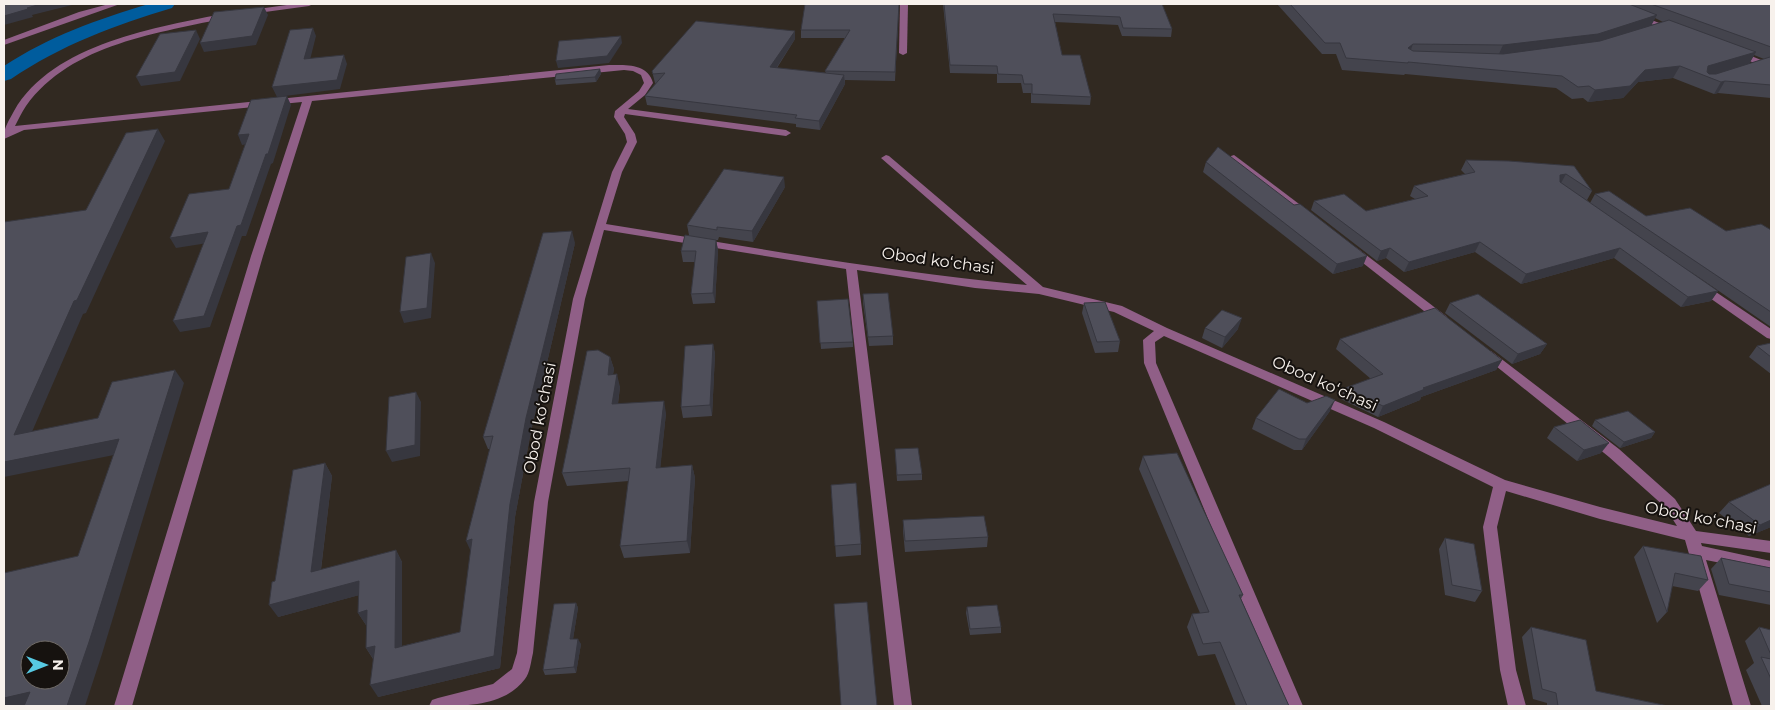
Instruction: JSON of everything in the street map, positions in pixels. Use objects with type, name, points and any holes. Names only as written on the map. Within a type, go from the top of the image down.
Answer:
[{"type":"street","points":[[4,43],[82,14],[116,4]]},
{"type":"street","points":[[241,13],[309,4]]},
{"type":"street","points":[[903,53],[904,4]]},
{"type":"street","points":[[1605,4],[1678,32]]},
{"type":"street","points":[[5,135],[14,116],[40,84],[94,50],[154,31],[232,14]]},
{"type":"street","points":[[1646,32],[1663,26]]},
{"type":"street","points":[[1730,51],[1767,65]]},
{"type":"street","points":[[1747,69],[1767,65]]},
{"type":"street","points":[[5,135],[23,127],[609,68],[630,68],[640,71],[646,76],[648,81],[647,88],[620,111],[619,117],[630,134],[632,142],[617,172],[600,226]]},
{"type":"street","points":[[123,706],[257,256],[308,98]]},
{"type":"street","points":[[620,111],[786,133]]},
{"type":"street","points":[[886,158],[1039,290]]},
{"type":"street","points":[[1234,158],[1320,224]]},
{"type":"street","name":"Obod koʻchasi","points":[[438,706],[498,692],[519,674],[525,653],[543,492],[579,299],[600,226],[851,266],[975,284],[1039,290],[1118,309],[1163,331],[1379,425],[1501,484],[1693,543],[1771,547]]},
{"type":"street","points":[[1343,242],[1452,326]]},
{"type":"street","points":[[851,266],[903,706]]},
{"type":"street","points":[[1690,278],[1771,334]]},
{"type":"street","points":[[1163,331],[1149,340],[1150,363],[1294,706]]},
{"type":"street","points":[[1475,344],[1614,452],[1670,503],[1693,543],[1742,706]]},
{"type":"street","points":[[1501,484],[1490,527],[1508,670],[1517,706]]},
{"type":"street","points":[[1693,543],[1771,567]]},
{"type":"building","points":[[4,4],[41,4],[4,16]]},
{"type":"building","points":[[805,4],[899,4],[895,72],[825,71],[850,30],[801,30]]},
{"type":"building","points":[[944,4],[1162,4],[1172,29],[1123,28],[1120,17],[1053,14],[1062,55],[1080,55],[1091,97],[1032,94],[1032,84],[1024,84],[1022,75],[998,74],[997,66],[950,65]]},
{"type":"building","points":[[1290,4],[1629,4],[1657,15],[1598,34],[1503,45],[1413,44],[1408,48],[1413,51],[1503,54],[1600,41],[1669,20],[1756,52],[1708,66],[1707,72],[1709,74],[1716,74],[1771,57],[1771,85],[1721,82],[1680,66],[1645,70],[1630,86],[1595,90],[1589,86],[1578,87],[1562,76],[1346,58],[1340,43],[1325,43]]},
{"type":"building","points":[[1651,4],[1771,4],[1771,47]]},
{"type":"building","points":[[264,7],[252,36],[200,43],[214,12]]},
{"type":"building","points":[[696,21],[795,31],[770,67],[844,75],[819,121],[795,118],[797,115],[645,96],[665,73],[653,74],[652,71]]},
{"type":"building","points":[[313,28],[304,59],[344,55],[337,80],[272,87],[290,30]]},
{"type":"building","points":[[196,30],[175,72],[136,77],[160,34]]},
{"type":"building","points":[[621,36],[607,56],[556,61],[559,41]]},
{"type":"building","points":[[600,69],[595,77],[555,80],[556,74]]},
{"type":"building","points":[[287,96],[268,154],[266,154],[241,225],[237,226],[204,316],[173,321],[208,232],[170,238],[189,194],[229,189],[249,134],[238,135],[251,100]]},
{"type":"building","points":[[158,129],[77,300],[74,301],[14,435],[98,418],[112,382],[175,370],[67,706],[24,706],[30,692],[4,698],[4,573],[78,556],[119,439],[4,462],[4,222],[86,210],[126,133]]},
{"type":"building","points":[[1218,147],[1294,205],[1300,204],[1367,256],[1337,264],[1206,162]]},
{"type":"building","points":[[1466,160],[1574,166],[1592,191],[1566,174],[1560,175],[1560,182],[1718,291],[1688,297],[1620,248],[1526,274],[1480,242],[1409,262],[1390,248],[1381,251],[1314,201],[1344,194],[1366,211],[1428,196],[1414,186],[1475,172]]},
{"type":"building","points":[[724,169],[784,177],[752,231],[717,227],[717,230],[687,225]]},
{"type":"building","points":[[1609,191],[1646,216],[1690,208],[1726,231],[1761,224],[1771,230],[1771,312],[1595,194]]},
{"type":"building","points":[[572,231],[526,418],[510,504],[494,656],[370,685],[375,646],[366,648],[367,610],[358,613],[359,581],[269,605],[272,582],[275,581],[293,470],[325,463],[311,572],[396,550],[395,648],[460,632],[472,539],[466,541],[493,436],[483,437],[543,233]]},
{"type":"building","points":[[685,235],[716,240],[713,293],[691,294],[696,251],[681,251]]},
{"type":"building","points":[[431,253],[427,308],[400,312],[406,257]]},
{"type":"building","points":[[888,293],[893,336],[868,337],[863,294]]},
{"type":"building","points":[[1478,294],[1547,344],[1518,354],[1450,303]]},
{"type":"building","points":[[848,299],[853,342],[820,343],[817,301]]},
{"type":"building","points":[[1105,302],[1120,341],[1097,342],[1084,303]]},
{"type":"building","points":[[1435,308],[1502,360],[1423,388],[1425,389],[1383,406],[1345,388],[1383,374],[1340,339]]},
{"type":"building","points":[[1222,310],[1242,318],[1225,337],[1205,328]]},
{"type":"building","points":[[1771,343],[1771,357],[1757,346]]},
{"type":"building","points":[[713,344],[710,405],[681,407],[685,346]]},
{"type":"building","points":[[598,350],[610,357],[608,375],[617,374],[612,404],[664,401],[656,468],[692,465],[687,541],[620,546],[630,468],[562,473],[587,351]]},
{"type":"building","points":[[1279,389],[1307,403],[1326,396],[1335,400],[1306,439],[1299,439],[1256,418]]},
{"type":"building","points":[[416,392],[415,445],[386,451],[389,397]]},
{"type":"building","points":[[1628,411],[1655,432],[1624,442],[1595,420]]},
{"type":"building","points":[[1580,420],[1609,443],[1584,450],[1554,427]]},
{"type":"building","points":[[918,448],[922,474],[897,475],[895,449]]},
{"type":"building","points":[[1177,453],[1243,595],[1239,595],[1289,706],[1247,706],[1220,642],[1203,644],[1192,614],[1209,612],[1143,456]]},
{"type":"building","points":[[856,483],[861,544],[835,546],[831,485]]},
{"type":"building","points":[[1771,484],[1771,520],[1760,525],[1729,502]]},
{"type":"building","points":[[984,516],[988,537],[905,541],[903,520]]},
{"type":"building","points":[[1445,538],[1474,544],[1482,591],[1452,585]]},
{"type":"building","points":[[1643,546],[1701,556],[1708,580],[1675,573],[1667,612]]},
{"type":"building","points":[[1721,558],[1771,568],[1771,592],[1729,584]]},
{"type":"building","points":[[867,602],[877,706],[841,706],[834,604]]},
{"type":"building","points":[[576,603],[570,639],[578,639],[574,667],[543,670],[554,604]]},
{"type":"building","points":[[997,605],[1001,627],[970,629],[967,607]]},
{"type":"building","points":[[1531,627],[1586,640],[1596,691],[1668,706],[1558,706],[1556,693],[1542,689]]},
{"type":"building","points":[[1759,627],[1771,630],[1771,655]]},
{"type":"building","points":[[1761,657],[1771,659],[1771,679]]},
{"type":"waterway","points":[[4,75],[42,52],[82,33],[166,4]]}]
